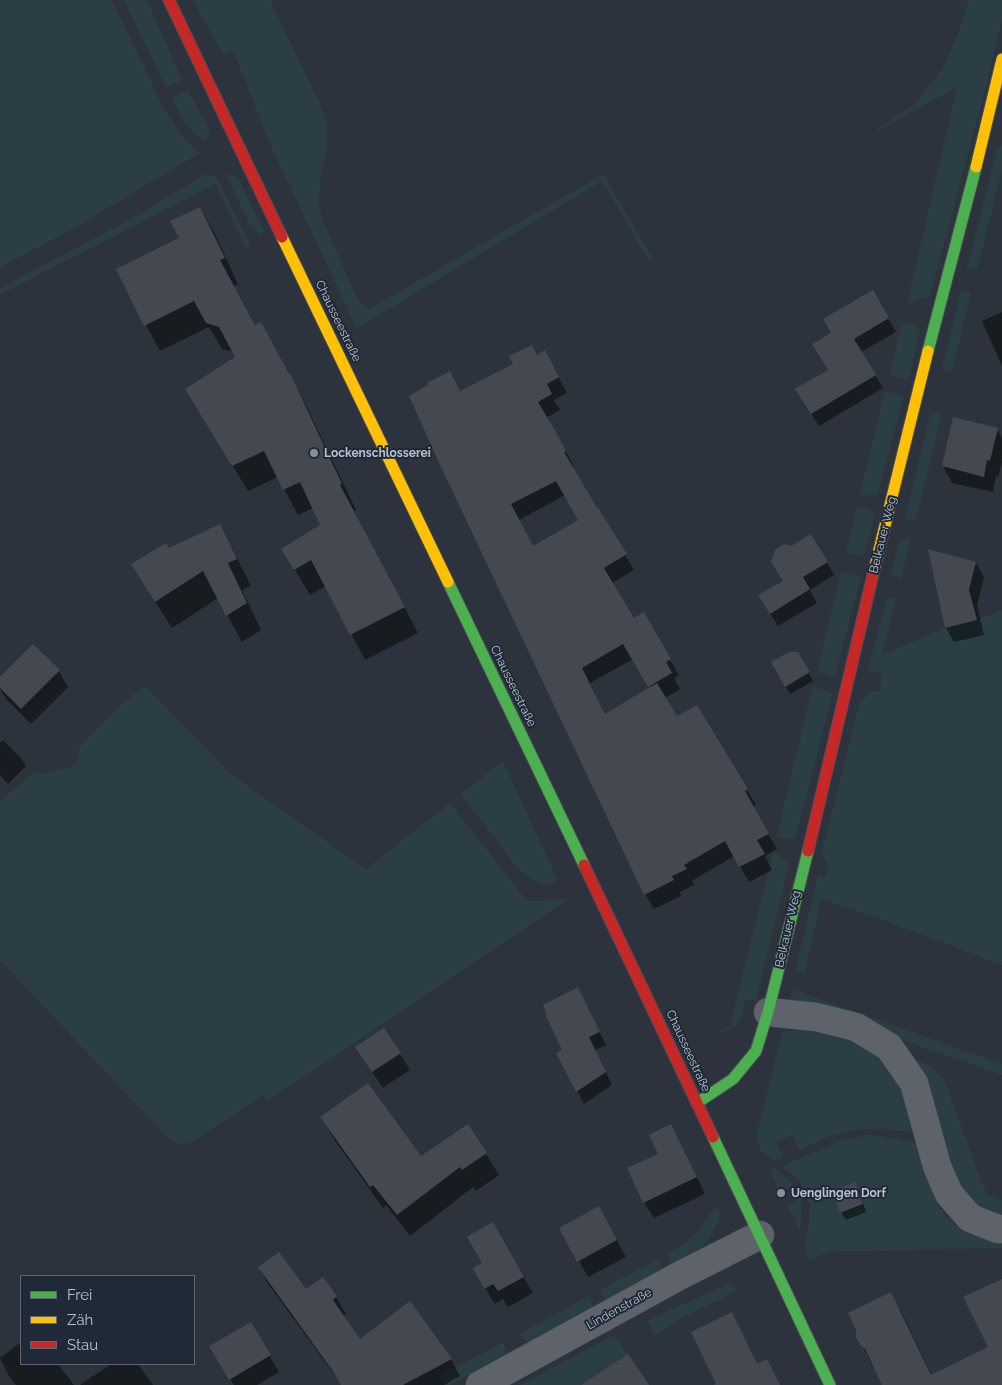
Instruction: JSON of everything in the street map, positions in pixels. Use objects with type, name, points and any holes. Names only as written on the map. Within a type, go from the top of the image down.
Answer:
[{"type":"main road","name":"Chausseestraße","points":[[169,0],[830,1385]]},
{"type":"main road","name":"Belkauer Weg","points":[[697,1103],[733,1079],[756,1051],[768,1012],[921,378],[1002,59]]},
{"type":"street","points":[[768,1012],[816,1017],[856,1027],[889,1047],[914,1083],[936,1166],[949,1194],[970,1218],[1002,1229]]},
{"type":"street","name":"Lindenstraße","points":[[480,1385],[680,1276],[760,1235]]},
{"type":"green space","points":[[0,0],[112,0],[164,109],[182,136],[200,153],[71,230],[0,267]]},
{"type":"green space","points":[[124,0],[147,0],[182,80],[166,88]]},
{"type":"green space","points":[[193,0],[270,0],[321,106],[327,125],[327,147],[318,202],[323,221],[351,285],[360,302],[369,309],[603,174],[653,258],[649,261],[602,181],[359,327],[355,327],[269,142],[233,50],[223,55]]},
{"type":"green space","points":[[969,0],[1002,0],[1002,19],[988,79],[930,296],[907,304],[957,87],[865,138],[914,104],[943,68],[961,26]]},
{"type":"green space","points":[[187,90],[210,129],[206,142],[185,123],[171,98]]},
{"type":"green space","points":[[1002,145],[1002,170],[977,271],[967,268],[997,148]]},
{"type":"green space","points":[[225,173],[239,179],[264,231],[261,236],[251,227]]},
{"type":"green space","points":[[203,175],[212,175],[218,179],[250,245],[246,249],[215,184],[0,295],[0,288],[131,219]]},
{"type":"green space","points":[[961,290],[971,292],[952,372],[942,369]]},
{"type":"green space","points":[[902,323],[915,324],[920,330],[909,379],[889,376]]},
{"type":"green space","points":[[885,391],[904,396],[878,494],[871,496],[860,494]]},
{"type":"green space","points":[[942,412],[916,520],[905,519],[930,414]]},
{"type":"green space","points":[[857,506],[869,508],[875,514],[864,556],[846,553]]},
{"type":"green space","points":[[911,536],[901,579],[891,575],[899,541]]},
{"type":"green space","points":[[841,572],[861,577],[835,677],[817,672]]},
{"type":"green space","points":[[887,597],[896,599],[882,655],[945,628],[977,620],[1002,610],[1002,965],[883,920],[821,899],[805,973],[795,971],[818,876],[825,877],[828,865],[822,852],[859,704],[871,692],[880,691],[881,672],[867,673]]},
{"type":"green space","points":[[145,686],[232,775],[366,869],[450,803],[527,901],[569,899],[267,1101],[262,1096],[190,1143],[175,1143],[161,1131],[0,960],[0,801],[36,771],[45,774],[76,765],[80,747],[119,706]]},
{"type":"green space","points":[[813,686],[833,693],[795,839],[776,838]]},
{"type":"green space","points":[[503,761],[558,881],[546,885],[535,881],[518,869],[461,794]]},
{"type":"green space","points":[[773,851],[789,864],[756,1001],[746,999],[736,1027],[715,1033],[730,1026]]},
{"type":"green space","points":[[793,988],[1002,1064],[1002,1075],[882,1033],[789,1004]]},
{"type":"green space","points":[[801,1030],[841,1035],[854,1039],[868,1048],[890,1072],[902,1089],[910,1105],[919,1133],[866,1129],[855,1130],[825,1138],[799,1151],[792,1135],[777,1142],[783,1157],[774,1161],[762,1152],[756,1139],[782,1032]]},
{"type":"green space","points":[[905,1056],[929,1065],[944,1079],[986,1194],[1002,1200],[1002,1221],[994,1220],[955,1192]]},
{"type":"green space","points":[[869,1135],[921,1142],[936,1202],[948,1219],[969,1234],[1002,1238],[1002,1248],[828,1252],[809,1260],[804,1245],[809,1224],[810,1207],[798,1179],[781,1166],[843,1140]]},
{"type":"green space","points":[[775,1168],[791,1182],[799,1195],[802,1209],[800,1231],[788,1206],[797,1202],[790,1187],[779,1191],[770,1170]]},
{"type":"green space","points":[[718,1207],[719,1221],[707,1241],[694,1253],[671,1265],[666,1254],[693,1236],[713,1209]]},
{"type":"green space","points":[[658,1259],[663,1269],[606,1300],[600,1290]]},
{"type":"green space","points":[[727,1285],[739,1290],[682,1318],[655,1336],[647,1320]]},
{"type":"green space","points":[[589,1296],[594,1307],[528,1343],[519,1334]]},
{"type":"green space","points":[[614,1335],[628,1354],[581,1385],[520,1385]]},
{"type":"green space","points":[[504,1342],[506,1354],[450,1385],[439,1376]]},
{"type":"building","points":[[200,207],[225,258],[220,260],[255,325],[261,322],[290,373],[342,484],[340,485],[405,607],[350,635],[311,560],[294,570],[281,549],[320,525],[300,482],[283,490],[264,451],[232,466],[185,389],[235,357],[219,327],[206,323],[194,301],[144,326],[116,269],[179,238],[170,221]]},
{"type":"building","points":[[873,290],[889,318],[854,339],[876,375],[811,414],[795,389],[828,370],[812,344],[831,333],[823,319]]},
{"type":"building","points":[[532,345],[537,355],[545,350],[559,377],[547,384],[552,394],[538,402],[566,451],[564,452],[627,554],[604,568],[634,618],[644,612],[671,659],[666,662],[672,673],[648,687],[623,644],[582,668],[605,714],[657,683],[677,716],[697,705],[748,789],[745,791],[769,834],[757,840],[765,854],[739,867],[725,841],[684,865],[687,869],[672,876],[674,880],[644,895],[409,396],[428,385],[427,383],[450,371],[460,391],[513,364],[509,356]],"holes":[[[556,481],[578,520],[533,546],[511,504]]]},
{"type":"building","points":[[953,417],[998,428],[990,461],[987,460],[984,477],[942,466]]},
{"type":"building","points":[[220,524],[237,559],[228,563],[247,603],[226,616],[203,571],[155,602],[131,564],[166,543],[169,548]]},
{"type":"building","points":[[811,534],[828,562],[803,577],[810,589],[770,614],[758,595],[783,581],[771,562],[775,550],[784,544],[791,546]]},
{"type":"building","points":[[928,549],[976,562],[969,590],[977,620],[945,628]]},
{"type":"building","points":[[33,644],[60,670],[21,709],[0,688],[0,677]]},
{"type":"building","points":[[789,652],[798,652],[810,672],[785,687],[771,662]]},
{"type":"building","points":[[578,987],[600,1032],[589,1037],[606,1072],[576,1092],[556,1053],[562,1050],[546,1016],[543,1005]]},
{"type":"building","points":[[384,1028],[401,1053],[372,1072],[355,1047]]},
{"type":"building","points":[[368,1083],[421,1156],[468,1124],[487,1153],[462,1170],[460,1167],[397,1215],[373,1185],[370,1187],[320,1117]]},
{"type":"building","points":[[671,1124],[697,1177],[643,1203],[627,1168],[658,1154],[649,1135]]},
{"type":"building","points":[[855,1182],[863,1204],[840,1213],[832,1191]]},
{"type":"building","points":[[599,1206],[617,1240],[577,1262],[559,1228]]},
{"type":"building","points":[[493,1222],[524,1277],[498,1291],[493,1284],[484,1289],[473,1268],[482,1263],[467,1237]]},
{"type":"building","points":[[279,1252],[306,1289],[323,1277],[337,1296],[333,1300],[360,1339],[410,1301],[452,1359],[403,1385],[341,1385],[258,1267]]},
{"type":"building","points":[[1002,1279],[1002,1385],[882,1385],[865,1349],[860,1345],[856,1337],[856,1330],[848,1313],[891,1292],[931,1375],[988,1347],[963,1297]]},
{"type":"building","points":[[732,1312],[757,1364],[767,1359],[780,1385],[713,1385],[716,1384],[691,1332]]},
{"type":"building","points":[[251,1322],[271,1355],[229,1380],[209,1346]]},
{"type":"building","points":[[628,1354],[649,1385],[581,1385]]},
{"type":"traffic: fast","points":[[928,351],[976,167]]},
{"type":"traffic: fast","points":[[448,582],[584,865]]},
{"type":"traffic: fast","points":[[697,1103],[733,1079],[756,1051],[768,1012],[808,851]]},
{"type":"traffic: fast","points":[[713,1137],[830,1385]]},
{"type":"traffic: slow","points":[[976,167],[1002,59]]},
{"type":"traffic: slow","points":[[282,237],[448,582]]},
{"type":"traffic: slow","points":[[875,566],[928,351]]},
{"type":"traffic: jam","points":[[169,0],[282,237]]},
{"type":"traffic: jam","points":[[808,851],[875,566]]},
{"type":"traffic: jam","points":[[584,865],[713,1137]]},
{"type":"place","name":"Lockenschlosserei","points":[[314,453]]},
{"type":"place","name":"Uenglingen Dorf","points":[[781,1193]]}]
